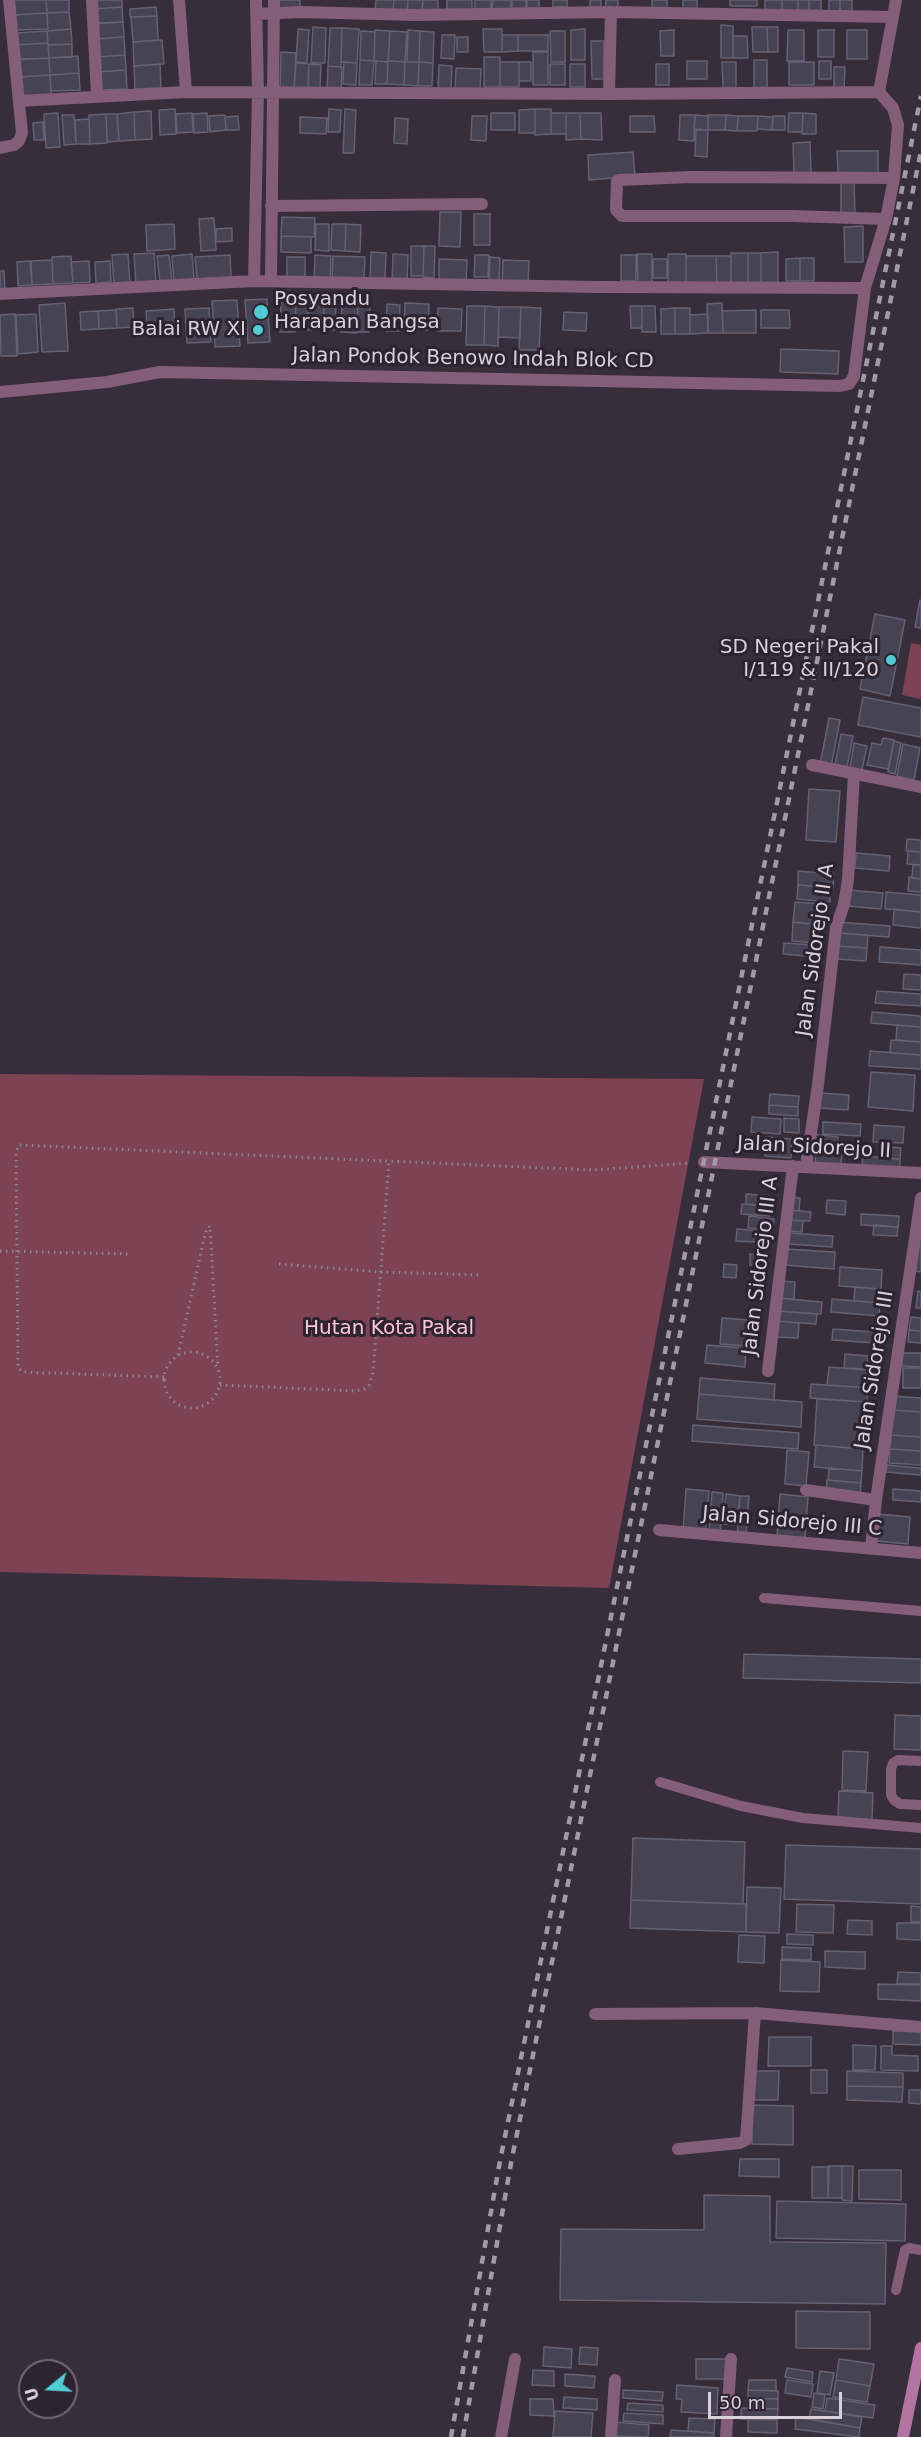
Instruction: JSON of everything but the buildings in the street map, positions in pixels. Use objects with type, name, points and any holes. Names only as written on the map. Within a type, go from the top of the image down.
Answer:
[{"type":"main road","points":[[903,2437],[920,2355]]},
{"type":"street","points":[[4,148],[19,141],[22,133],[9,0]]},
{"type":"street","points":[[92,0],[97,95]]},
{"type":"street","points":[[179,0],[186,92]]},
{"type":"street","points":[[254,281],[258,92],[256,0]]},
{"type":"street","points":[[271,281],[274,0]]},
{"type":"street","points":[[19,101],[186,92],[609,94],[879,92],[896,0]]},
{"type":"street","points":[[257,14],[274,15],[370,6],[428,15],[611,12],[893,17]]},
{"type":"street","points":[[609,94],[611,12]]},
{"type":"street","name":"Jalan Pondok Benowo Indah Blok CD","points":[[0,392],[129,380],[160,372],[840,386],[849,384],[854,376],[865,288],[886,219],[894,178],[898,125],[893,108],[879,92]]},
{"type":"street","points":[[886,219],[781,216],[622,216],[616,210],[617,181],[690,177],[894,178]]},
{"type":"street","points":[[271,206],[482,204]]},
{"type":"street","points":[[0,294],[254,281],[598,287],[828,286],[865,288]]},
{"type":"street","points":[[812,765],[921,787]]},
{"type":"street","name":"Jalan Sidorejo II A","points":[[806,1166],[836,928],[844,904],[848,880],[854,774]]},
{"type":"street","name":"Jalan Sidorejo II","points":[[704,1162],[921,1173]]},
{"type":"street","name":"Jalan Sidorejo III A","points":[[768,1371],[793,1166]]},
{"type":"street","name":"Jalan Sidorejo III","points":[[871,1548],[876,1500],[921,1198]]},
{"type":"street","points":[[806,1490],[876,1500]]},
{"type":"street","name":"Jalan Sidorejo III C","points":[[659,1530],[921,1553]]},
{"type":"street","points":[[678,2149],[740,2143],[746,2140],[755,2013]]},
{"type":"street","points":[[595,2014],[755,2013],[921,2027]]},
{"type":"street","points":[[501,2437],[515,2359]]},
{"type":"street","points":[[726,2437],[731,2359]]},
{"type":"street","points":[[611,2437],[615,2380]]},
{"type":"lane","points":[[764,1598],[921,1611]]},
{"type":"lane","points":[[921,1761],[898,1760],[893,1763],[891,1795],[900,1804],[921,1805]]},
{"type":"lane","points":[[660,1782],[741,1806],[803,1818],[921,1828]]},
{"type":"lane","points":[[896,2290],[905,2250],[909,2248],[921,2250]]},
{"type":"path","points":[[164,1377],[23,1372],[18,1368],[16,1152],[19,1145],[593,1170],[704,1162]]},
{"type":"path","points":[[220,1385],[356,1391],[364,1389],[371,1380],[389,1162]]},
{"type":"path","points":[[178,1356],[204,1239],[207,1228],[210,1226],[220,1385],[212,1400],[197,1408],[180,1405],[168,1394],[164,1377],[168,1365],[178,1356],[193,1352],[208,1356],[218,1368]]},
{"type":"path","points":[[0,1251],[129,1254]]},
{"type":"path","points":[[279,1264],[381,1272],[481,1275]]},
{"type":"green space","points":[[911,643],[921,645],[921,699],[902,695]]},
{"type":"green space","name":"Hutan Kota Pakal","points":[[0,1074],[704,1079],[609,1588],[0,1572]]},
{"type":"railway","points":[[451,2437],[500,2161],[921,96]]},
{"type":"railway","points":[[463,2437],[511,2163],[921,151]]},
{"type":"place","name":"Posyandu Harapan Bangsa","points":[[261,312]]},
{"type":"place","name":"Balai RW XI","points":[[258,330]]},
{"type":"place","name":"SD Negeri Pakal I/119 & II/120","points":[[891,660]]}]
